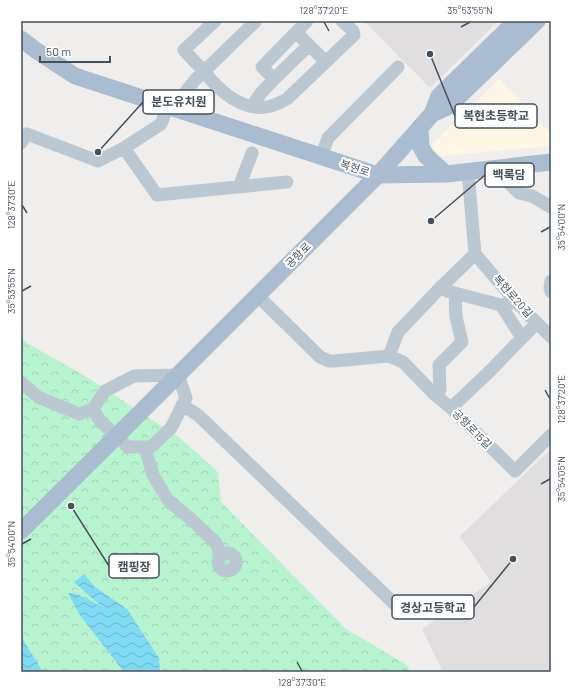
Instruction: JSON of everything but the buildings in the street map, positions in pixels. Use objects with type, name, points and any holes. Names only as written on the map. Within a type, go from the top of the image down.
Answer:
[{"type":"main road","name":"공항로","points":[[21,531],[378,175],[432,114],[439,96],[516,21]]},
{"type":"main road","name":"공항로","points":[[432,114],[449,106],[537,21]]},
{"type":"main road","name":"복현로","points":[[21,39],[75,76],[378,175],[446,174],[551,162]]},
{"type":"main road","points":[[420,127],[421,147],[426,156],[446,174]]},
{"type":"street","points":[[215,21],[184,50],[229,97],[244,104],[266,107],[284,101],[354,35],[353,31],[342,21]]},
{"type":"street","points":[[21,143],[27,134],[98,161],[124,148],[161,124],[195,80],[255,22],[254,21]]},
{"type":"street","points":[[274,78],[262,67],[307,21]]},
{"type":"street","points":[[296,32],[326,62]]},
{"type":"street","points":[[252,106],[274,78],[309,45]]},
{"type":"street","points":[[321,157],[328,138],[398,67]]},
{"type":"street","points":[[124,148],[158,195],[287,182]]},
{"type":"street","points":[[239,187],[252,153]]},
{"type":"street","points":[[504,167],[507,181],[519,193],[532,196],[551,206]]},
{"type":"street","points":[[258,296],[320,358],[335,361],[389,356],[398,332],[475,254],[468,172]]},
{"type":"street","name":"복현로20길","points":[[475,254],[516,302],[546,329]]},
{"type":"street","points":[[551,282],[551,292]]},
{"type":"street","points":[[439,290],[501,305],[516,302]]},
{"type":"street","points":[[435,395],[440,390],[439,365],[462,342],[456,317],[455,294]]},
{"type":"street","points":[[501,305],[522,338]]},
{"type":"street","points":[[452,408],[522,338],[546,329]]},
{"type":"street","name":"공항로15길","points":[[389,356],[403,362],[435,395],[452,408],[515,471],[551,435]]},
{"type":"street","points":[[21,382],[38,397],[79,414],[93,409],[105,391],[134,376],[178,375],[186,398],[171,428],[151,447],[128,447],[100,421],[93,409]]},
{"type":"street","points":[[182,405],[198,415],[402,611]]},
{"type":"street","points":[[145,447],[153,475],[168,500],[216,543],[221,555]]},
{"type":"shaded area","points":[[364,21],[498,21],[430,88]]},
{"type":"shaded area","points":[[499,79],[551,134],[551,146],[441,156],[431,146]]},
{"type":"shaded area","points":[[551,449],[551,672],[443,672],[422,629],[491,582],[460,536]]},
{"type":"green space","points":[[21,336],[27,343],[85,376],[180,438],[218,472],[221,502],[346,629],[407,665],[410,672],[43,672],[24,641],[21,639]]},
{"type":"water","points":[[84,574],[95,587],[127,609],[159,658],[160,672],[124,672],[79,614],[68,593],[77,594],[101,606],[74,582]]},
{"type":"water","points":[[21,638],[24,641],[43,672],[21,672]]},
{"type":"place","name":"복현초등학교","points":[[430,54]]},
{"type":"place","name":"분도유치원","points":[[98,152]]},
{"type":"place","name":"백록담","points":[[431,221]]},
{"type":"place","name":"캠핑장","points":[[71,506]]},
{"type":"place","name":"경상고등학교","points":[[513,559]]}]
